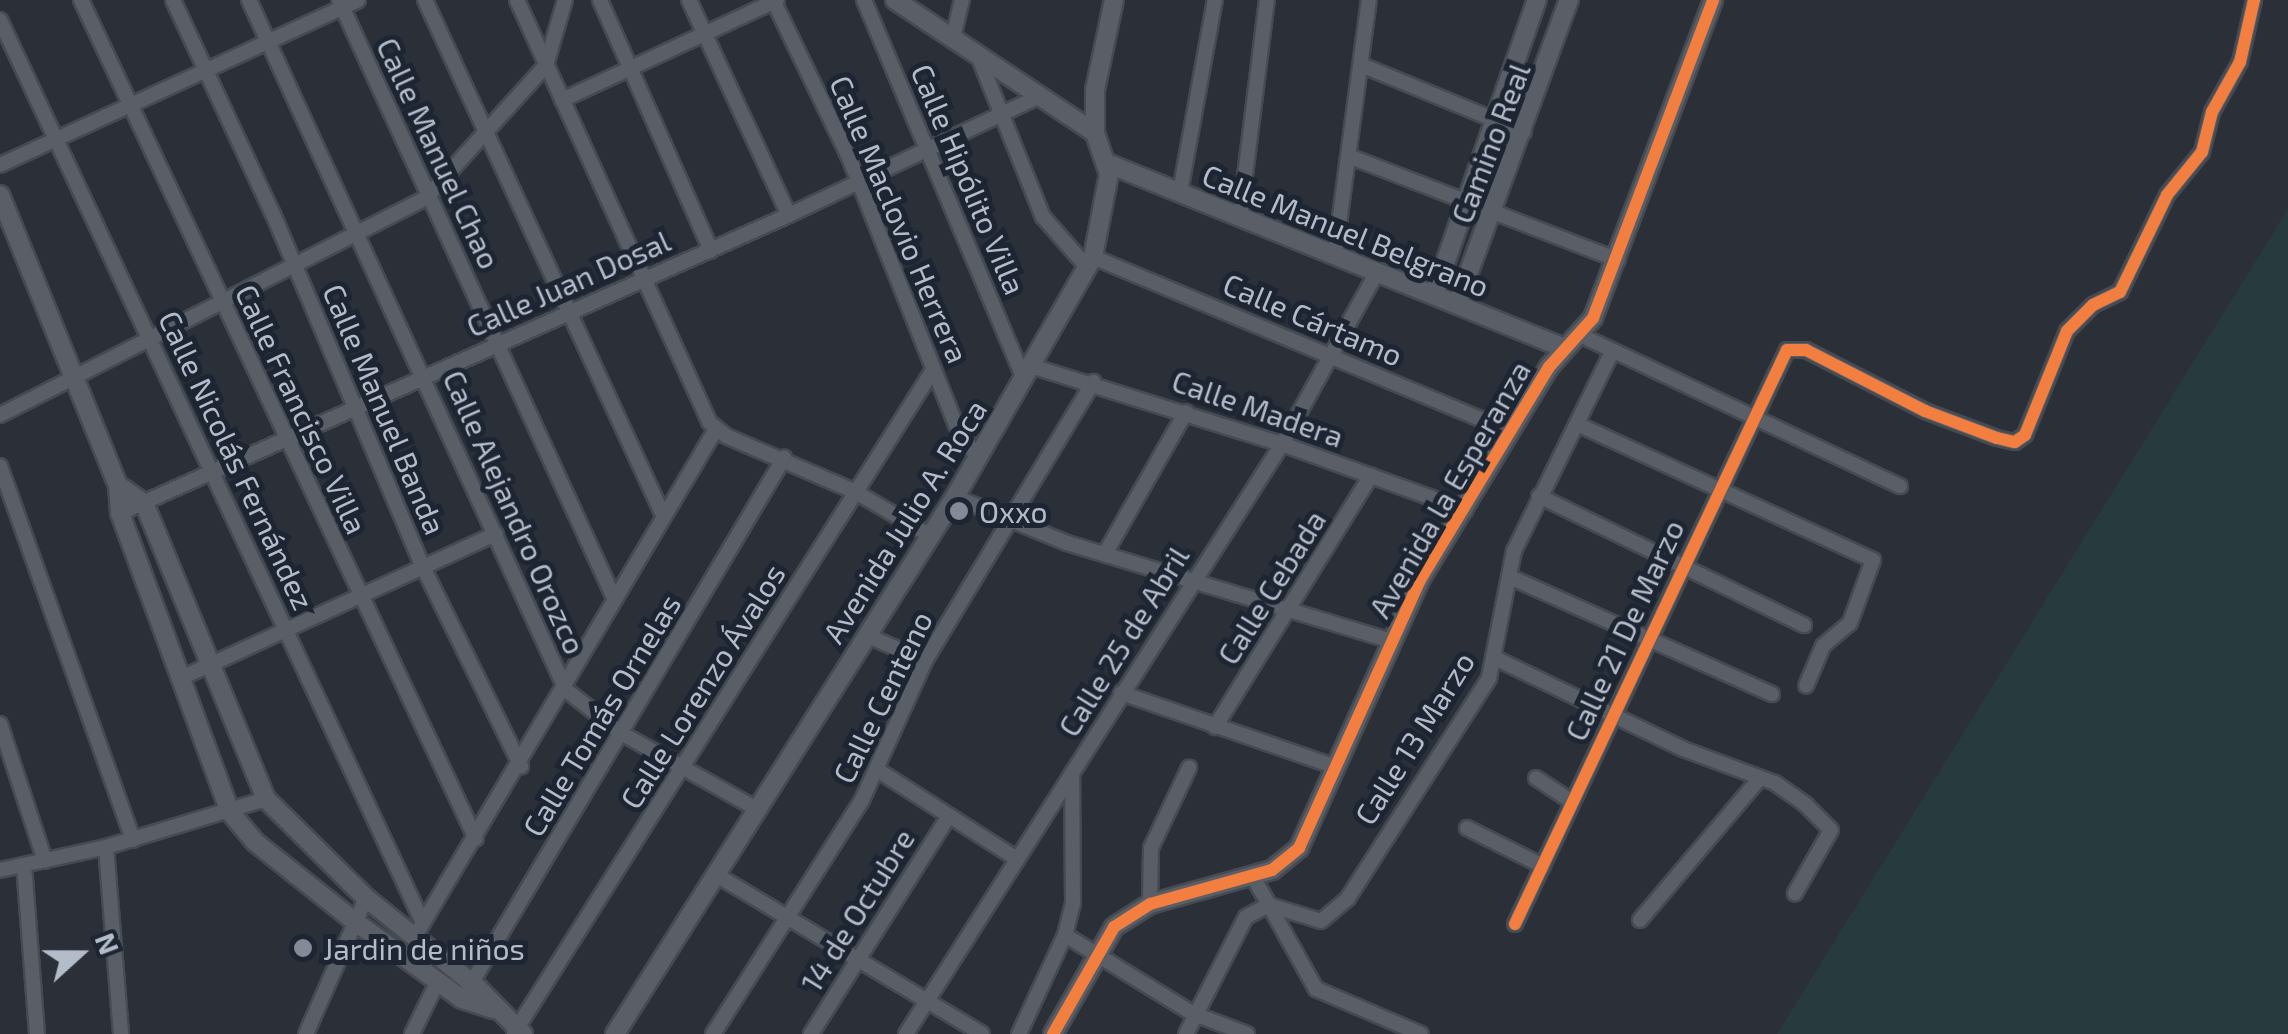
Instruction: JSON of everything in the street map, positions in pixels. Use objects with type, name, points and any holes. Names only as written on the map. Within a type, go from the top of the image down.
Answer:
[{"type":"street","name":"Calle Francisco Villa","points":[[80,0],[476,839]]},
{"type":"street","name":"Calle Manuel Banda","points":[[173,0],[424,568],[521,766]]},
{"type":"street","name":"Calle Alejandro Orozco","points":[[250,0],[566,690],[621,732],[756,809]]},
{"type":"street","points":[[0,165],[269,43],[341,4],[358,0]]},
{"type":"street","points":[[425,0],[662,513]]},
{"type":"street","points":[[517,0],[716,429],[854,491],[930,535]]},
{"type":"street","points":[[0,415],[426,198],[546,64],[565,0]]},
{"type":"street","points":[[600,0],[711,250]]},
{"type":"street","points":[[688,0],[789,215]]},
{"type":"street","name":"Calle Hipólito Villa","points":[[864,0],[1028,373]]},
{"type":"street","points":[[894,0],[1035,98],[1095,133]]},
{"type":"street","points":[[953,38],[962,0]]},
{"type":"street","points":[[1108,164],[1095,133],[1095,90],[1114,0]]},
{"type":"street","points":[[1180,192],[1216,0]]},
{"type":"street","points":[[1240,216],[1267,0]]},
{"type":"street","points":[[1335,254],[1369,0]]},
{"type":"street","name":"Camino Real","points":[[1434,295],[1469,205],[1537,0]]},
{"type":"street","name":"Camino Real","points":[[1457,304],[1524,132],[1569,0]]},
{"type":"street","name":"Avenida la Esperanza","points":[[1254,877],[1299,848],[1389,640],[1563,347],[1580,335],[1618,260],[1713,0]]},
{"type":"street","name":"Calle 21 De Marzo","points":[[1516,924],[1680,568],[1782,359],[1798,347],[1926,411],[1997,438],[2015,442],[2025,435],[2067,331],[2093,304],[2120,292],[2167,194],[2191,174],[2202,152],[2212,112],[2240,62],[2254,0]]},
{"type":"street","points":[[562,100],[708,36],[775,1]]},
{"type":"street","name":"Calle Maclovio Herrera","points":[[775,1],[858,182],[933,370],[978,458]]},
{"type":"street","name":"Calle Manuel Chao","points":[[341,4],[426,198],[498,343],[615,600]]},
{"type":"street","name":"Calle Nicolás Fernández","points":[[0,20],[288,632],[419,930]]},
{"type":"street","points":[[979,58],[997,114],[1043,217],[1090,262]]},
{"type":"street","points":[[1361,65],[1524,132]]},
{"type":"street","name":"Calle Juan Dosal","points":[[120,513],[789,215],[1035,98]]},
{"type":"street","points":[[1351,157],[1493,216],[1618,260]]},
{"type":"street","name":"Calle Manuel Belgrano","points":[[1108,164],[1563,347]]},
{"type":"street","name":"Avenida Julio A. Roca","points":[[615,1034],[955,497],[1028,373],[1090,262],[1108,164]]},
{"type":"street","points":[[0,195],[118,485],[120,513],[230,812],[256,842],[357,923],[438,981],[466,990],[518,1032]]},
{"type":"street","name":"Calle Cártamo","points":[[1090,262],[1334,356],[1510,432]]},
{"type":"street","name":"Calle 25 de Abril","points":[[906,1034],[1120,692],[1282,444],[1377,272]]},
{"type":"street","points":[[1580,335],[1900,486]]},
{"type":"street","name":"Calle 13 Marzo","points":[[1269,905],[1327,921],[1348,898],[1497,658],[1510,577],[1540,496],[1612,352]]},
{"type":"street","name":"Calle Lorenzo Ávalos","points":[[518,1032],[933,370]]},
{"type":"street","name":"Calle Madera","points":[[1028,373],[1094,382],[1465,510]]},
{"type":"street","name":"Calle Centeno","points":[[713,1034],[878,771],[925,661],[1094,382]]},
{"type":"street","points":[[1106,552],[1186,412]]},
{"type":"street","points":[[1577,424],[1876,566],[1850,622],[1823,646],[1806,686]]},
{"type":"street","points":[[419,930],[521,766],[662,513],[716,429]]},
{"type":"street","name":"Calle Tomás Ornelas","points":[[466,990],[784,458]]},
{"type":"street","points":[[0,466],[134,840]]},
{"type":"street","name":"Calle Cebada","points":[[1215,727],[1294,607],[1371,475]]},
{"type":"street","points":[[118,485],[144,503],[266,799],[366,898],[419,930],[466,990]]},
{"type":"street","points":[[1540,496],[1680,568],[1804,625]]},
{"type":"street","points":[[955,497],[1010,521],[1193,580],[1294,607],[1389,640]]},
{"type":"street","points":[[181,678],[496,534]]},
{"type":"street","points":[[1510,577],[1772,694]]},
{"type":"street","points":[[866,635],[925,661]]},
{"type":"street","points":[[1497,658],[1798,798],[1831,830],[1795,893]]},
{"type":"street","points":[[1120,692],[1336,767]]},
{"type":"street","points":[[0,724],[45,860]]},
{"type":"street","points":[[1150,904],[1150,848],[1189,768]]},
{"type":"street","points":[[878,771],[1017,859]]},
{"type":"street","points":[[1018,1034],[1065,936],[1073,903],[1072,772]]},
{"type":"street","points":[[1536,778],[1571,801]]},
{"type":"street","points":[[1640,920],[1760,778]]},
{"type":"street","points":[[0,870],[106,848],[266,799]]},
{"type":"street","name":"14 de Octubre","points":[[812,1034],[949,816]]},
{"type":"street","points":[[1467,828],[1543,866]]},
{"type":"street","points":[[106,848],[121,1034]]},
{"type":"street","points":[[24,865],[38,1034]]},
{"type":"street","points":[[716,874],[924,1004],[982,1034]]},
{"type":"street","points":[[1053,1034],[1094,955],[1114,927],[1150,904],[1254,877],[1316,989],[1421,1034]]},
{"type":"street","points":[[306,1034],[366,898]]},
{"type":"street","points":[[1186,1034],[1192,1013],[1246,917],[1269,905]]},
{"type":"street","points":[[1065,936],[1192,1013],[1247,1034]]},
{"type":"street","points":[[412,1034],[438,981]]},
{"type":"green space","points":[[2288,209],[2288,1034],[1777,1034]]},
{"type":"cycle path","points":[[1053,1034],[1114,927],[1150,904],[1272,870],[1299,848],[1420,580],[1549,367],[1593,318],[1713,0]]},
{"type":"cycle path","points":[[1515,924],[1787,350],[1806,350],[1925,411],[1997,438],[2015,442],[2025,435],[2067,331],[2093,305],[2120,292],[2167,195],[2202,152],[2212,112],[2240,62],[2254,0]]},
{"type":"place","name":"Oxxo","points":[[959,511]]},
{"type":"place","name":"Jardin de niños","points":[[303,948]]}]
